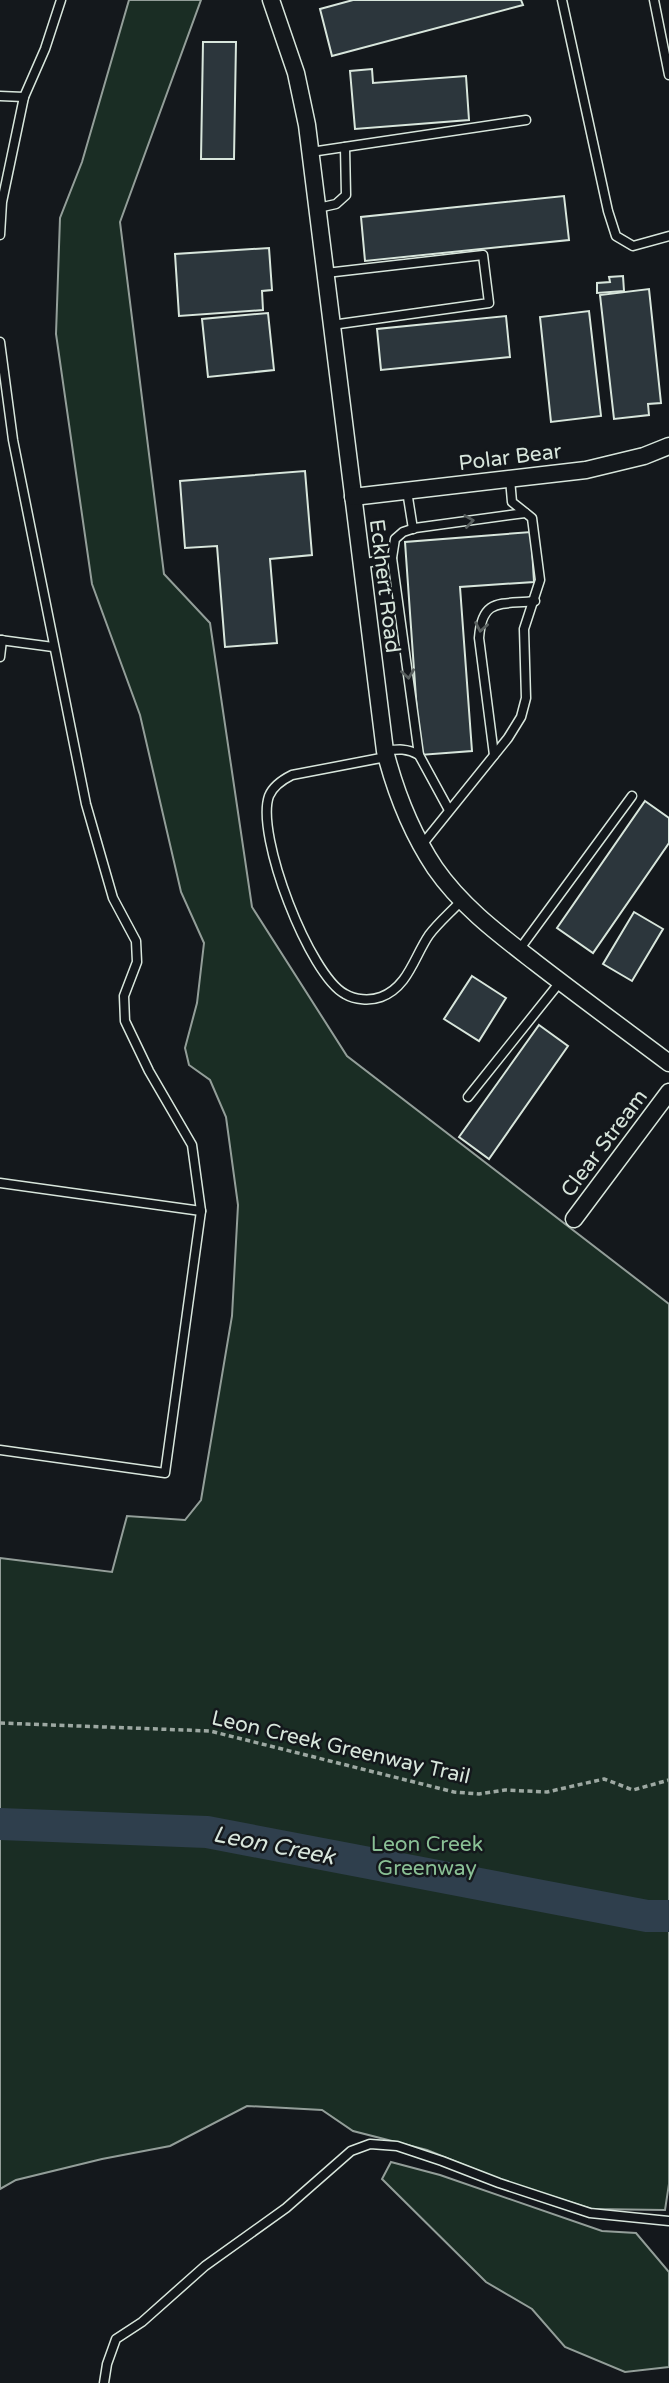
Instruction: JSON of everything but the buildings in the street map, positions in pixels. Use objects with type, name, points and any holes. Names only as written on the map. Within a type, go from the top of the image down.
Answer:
[{"type":"street","name":"Eckhert Road","points":[[277,2],[296,73],[311,152],[385,754],[404,813],[437,870],[480,919],[669,1063]]},
{"type":"street","name":"Polar Bear","points":[[353,497],[586,470],[643,456],[669,446]]},
{"type":"street","name":"Clear Stream","points":[[573,1219],[669,1092]]},
{"type":"lane","points":[[0,235],[2,202],[24,97],[45,49],[61,0]]},
{"type":"lane","points":[[562,0],[608,211],[616,236],[633,246],[669,236]]},
{"type":"lane","points":[[654,0],[669,75]]},
{"type":"lane","points":[[0,96],[24,97]]},
{"type":"lane","points":[[311,152],[526,120]]},
{"type":"lane","points":[[318,208],[336,204],[346,195],[345,147]]},
{"type":"lane","points":[[326,273],[483,255],[488,291],[489,303],[332,325]]},
{"type":"lane","points":[[0,342],[12,440],[53,647],[94,831],[113,898],[136,941],[137,962],[124,996],[125,1021],[149,1071],[192,1145],[201,1211],[164,1473],[0,1450]]},
{"type":"lane","points":[[421,846],[521,717],[526,698],[524,629],[540,580],[532,518],[512,502],[510,479]]},
{"type":"lane","points":[[407,491],[412,529]]},
{"type":"lane","points":[[449,810],[419,755],[393,558],[395,539],[412,529],[525,513]]},
{"type":"lane","points":[[361,564],[393,558]]},
{"type":"lane","points":[[494,755],[479,638],[480,622],[485,611],[494,606],[535,601]]},
{"type":"lane","points":[[0,657],[1,640],[53,647]]},
{"type":"lane","points":[[419,755],[400,749],[292,775],[278,783],[269,796],[267,813],[274,861],[282,888],[311,952],[327,979],[344,994],[363,1000],[381,997],[399,986],[411,971],[431,933],[462,900]]},
{"type":"lane","points":[[519,950],[632,796]]},
{"type":"lane","points":[[468,1097],[560,982]]},
{"type":"lane","points":[[0,1183],[201,1211]]},
{"type":"lane","points":[[104,2383],[107,2364],[116,2339],[142,2322],[205,2266],[286,2208],[351,2151],[370,2144],[397,2146],[590,2213],[669,2221]]},
{"type":"path","name":"Leon Creek Greenway Trail","points":[[0,1723],[210,1731],[454,1792],[547,1792],[604,1779],[633,1790],[642,1790],[669,1780]]},
{"type":"green space","name":"Leon Creek Greenway","points":[[129,0],[201,0],[120,222],[164,574],[210,623],[252,907],[347,1056],[669,1304],[669,2184],[665,2210],[592,2209],[506,2182],[427,2150],[353,2131],[322,2110],[247,2106],[170,2146],[16,2180],[0,2189],[0,1558],[112,1572],[127,1516],[185,1520],[201,1500],[232,1316],[238,1205],[226,1117],[210,1080],[189,1065],[185,1048],[197,1003],[204,943],[181,892],[140,715],[92,584],[56,334],[60,218],[82,162]]},
{"type":"green space","points":[[391,2162],[440,2175],[602,2231],[636,2233],[669,2272],[669,2367],[625,2372],[565,2347],[532,2309],[486,2282],[382,2179]]},
{"type":"waterway","name":"Leon Creek","points":[[0,1824],[207,1832],[647,1916],[669,1916]]}]
